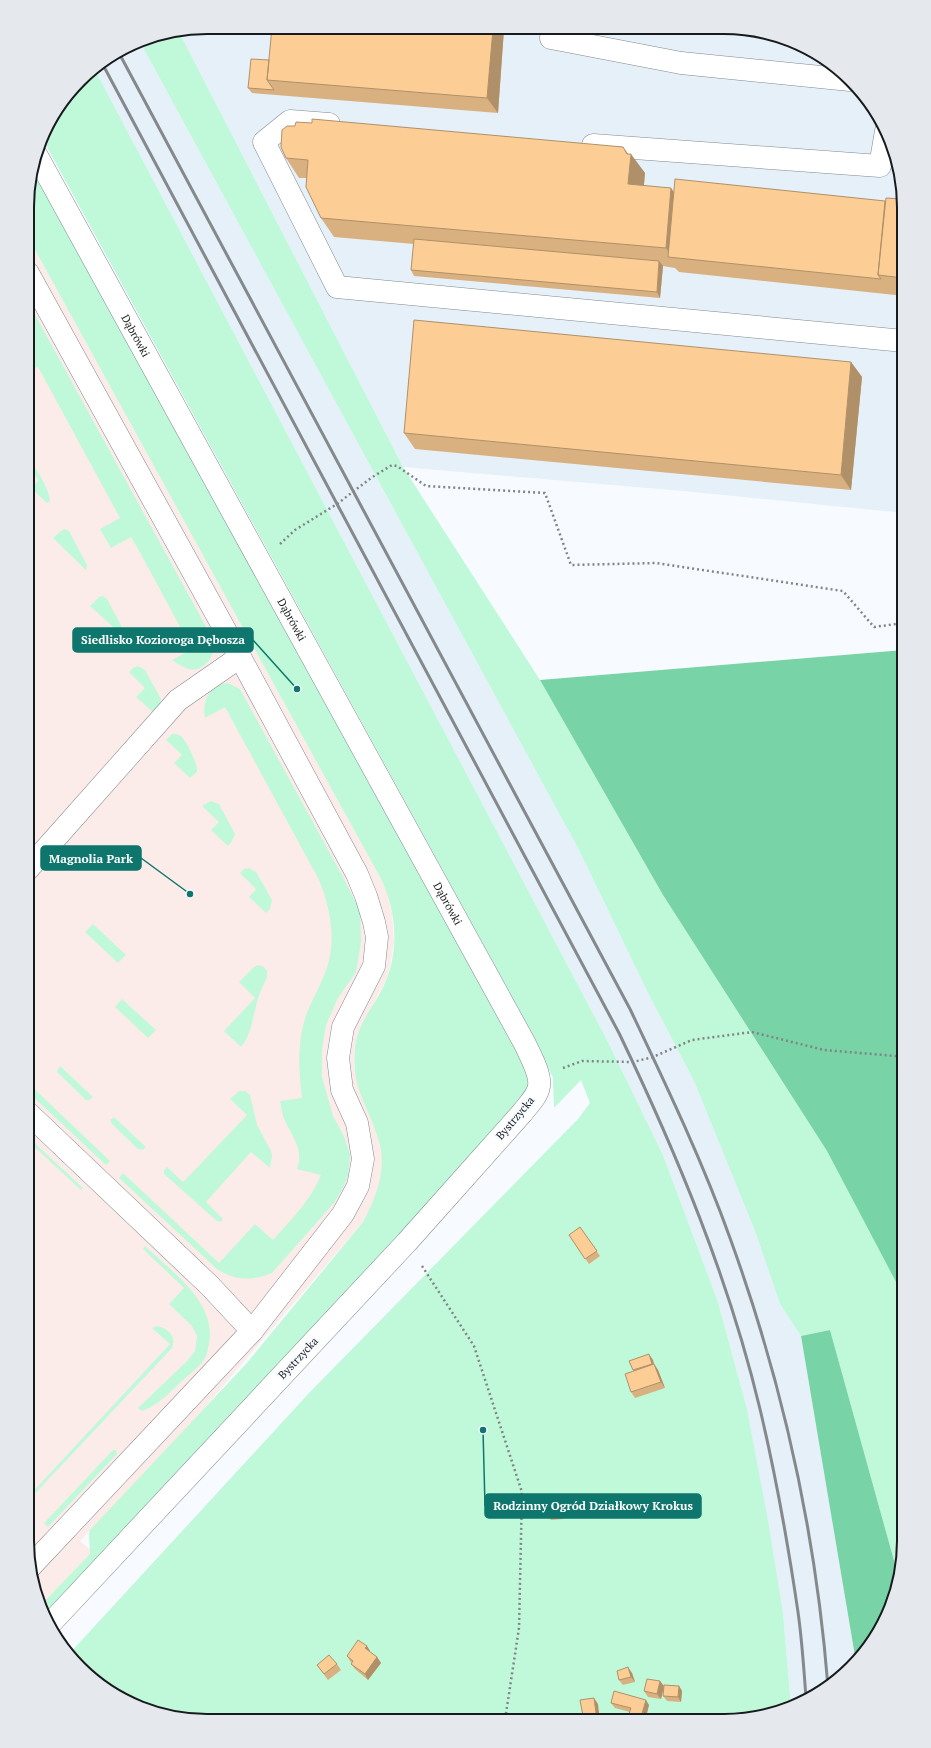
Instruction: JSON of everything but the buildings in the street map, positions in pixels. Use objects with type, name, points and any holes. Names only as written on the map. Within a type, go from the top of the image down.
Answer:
[{"type":"street","points":[[552,34],[551,38],[681,63],[840,79]]},
{"type":"street","points":[[345,125],[290,121],[264,142],[337,287],[897,340]]},
{"type":"street","points":[[574,143],[880,166],[884,142]]},
{"type":"street","name":"Dąbrówki","points":[[40,162],[526,1044],[536,1070],[539,1087]]},
{"type":"street","points":[[34,284],[357,874],[366,896],[377,937],[374,966],[344,1027],[338,1058],[342,1090],[357,1123],[363,1159],[358,1186],[343,1214],[252,1331],[35,1562]]},
{"type":"street","points":[[34,861],[178,700],[240,658]]},
{"type":"street","name":"Bystrzycka","points":[[53,1620],[407,1242],[522,1113],[534,1098],[539,1087]]},
{"type":"street","points":[[34,1118],[199,1275],[252,1331]]},
{"type":"path","points":[[260,562],[295,530],[337,504],[371,478],[392,465],[397,466],[426,486],[545,493],[571,565],[656,563],[843,591],[874,627],[897,624]]},
{"type":"path","points":[[582,1061],[633,1062],[653,1057],[692,1040],[752,1032],[824,1050],[897,1056]]},
{"type":"path","points":[[407,1242],[474,1346],[522,1492],[519,1628],[506,1714]]},
{"type":"shaded area","points":[[195,34],[736,34],[758,37],[780,43],[811,57],[838,77],[854,93],[868,111],[879,130],[888,151],[896,184],[897,512],[683,491],[403,467],[181,36]]},
{"type":"shaded area","points":[[142,46],[580,852],[648,993],[694,1081],[755,1231],[780,1304],[801,1336],[855,1654],[838,1671],[820,1685],[790,1701],[783,1613],[747,1409],[718,1302],[663,1155],[608,1042],[97,74],[120,57],[130,52]]},
{"type":"shaded area","points":[[34,248],[381,879],[387,892],[392,913],[394,942],[390,967],[386,980],[358,1033],[355,1047],[354,1068],[379,1138],[382,1153],[382,1169],[379,1188],[372,1205],[363,1222],[183,1433],[80,1541],[100,1558],[49,1612],[43,1597],[37,1575],[34,1553]]},
{"type":"green space","points":[[181,36],[403,467],[540,680],[663,895],[827,1151],[897,1283],[897,1553],[896,1566],[830,1330],[801,1336],[780,1304],[755,1231],[694,1081],[648,993],[580,852],[142,46]]},
{"type":"green space","points":[[97,74],[608,1042],[663,1155],[718,1302],[747,1409],[768,1521],[783,1613],[790,1701],[758,1711],[736,1714],[195,1714],[173,1711],[151,1705],[120,1691],[93,1671],[73,1650],[310,1392],[578,1119],[590,1103],[581,1080],[554,1108],[553,1078],[534,1037],[46,145],[63,111],[77,93]]},
{"type":"green space","points":[[37,175],[523,1062],[530,1085],[521,1106],[49,1612],[45,1601],[90,1554],[90,1530],[246,1364],[363,1222],[373,1202],[380,1181],[382,1160],[381,1149],[374,1126],[361,1095],[355,1074],[354,1062],[358,1033],[380,993],[391,965],[394,951],[391,907],[381,879],[34,248],[34,195]]},
{"type":"green space","points":[[34,313],[215,643],[210,659],[202,667],[192,670],[172,660],[192,649],[131,537],[111,548],[100,529],[120,518],[38,367],[34,369]]},
{"type":"green space","points":[[34,467],[45,486],[49,497],[50,501],[47,503],[34,491],[34,485],[39,480],[34,475]]},
{"type":"green space","points":[[65,529],[69,531],[87,565],[86,570],[53,538]]},
{"type":"green space","points":[[103,596],[107,599],[124,631],[124,637],[90,606],[99,597]]},
{"type":"green space","points":[[897,651],[897,1284],[827,1151],[663,895],[540,680]]},
{"type":"green space","points":[[138,666],[145,670],[161,699],[159,706],[153,712],[136,697],[145,688],[129,672]]},
{"type":"green space","points":[[228,683],[240,689],[343,877],[360,911],[361,942],[356,972],[338,998],[326,1025],[322,1049],[322,1077],[333,1116],[344,1136],[350,1155],[348,1175],[343,1188],[334,1203],[272,1273],[265,1276],[251,1278],[237,1278],[217,1269],[119,1178],[123,1173],[219,1263],[255,1224],[273,1240],[306,1202],[321,1175],[297,1169],[299,1161],[298,1148],[283,1116],[280,1101],[302,1098],[299,1060],[300,1041],[310,1006],[327,968],[332,943],[330,917],[324,892],[319,880],[225,707],[205,718],[204,712],[208,695],[212,690],[221,684]]},
{"type":"green space","points":[[172,734],[181,736],[192,753],[197,772],[190,778],[174,763],[182,755],[166,740]]},
{"type":"green space","points":[[211,801],[219,804],[235,834],[228,846],[211,830],[219,822],[202,806]]},
{"type":"green space","points":[[249,868],[256,872],[272,900],[270,909],[266,913],[249,897],[256,889],[240,873],[244,869]]},
{"type":"green space","points":[[93,924],[126,955],[118,963],[85,932]]},
{"type":"green space","points":[[258,965],[264,967],[267,971],[267,977],[258,999],[249,1033],[241,1047],[224,1031],[255,998],[239,982]]},
{"type":"green space","points":[[122,999],[156,1030],[148,1038],[115,1007]]},
{"type":"green space","points":[[60,1066],[93,1097],[86,1100],[57,1072]]},
{"type":"green space","points":[[34,1089],[110,1161],[106,1165],[34,1098]]},
{"type":"green space","points":[[239,1091],[245,1091],[250,1095],[257,1125],[271,1151],[272,1156],[270,1168],[251,1152],[206,1202],[223,1219],[221,1222],[217,1221],[164,1174],[164,1170],[167,1167],[183,1182],[191,1174],[247,1115],[230,1099]]},
{"type":"green space","points":[[114,1117],[146,1147],[142,1150],[138,1149],[112,1124],[110,1120]]},
{"type":"green space","points":[[34,1142],[83,1188],[81,1190],[34,1146]]},
{"type":"green space","points":[[145,1246],[190,1289],[199,1301],[206,1315],[210,1329],[208,1351],[202,1363],[164,1398],[142,1411],[138,1408],[187,1361],[195,1351],[197,1336],[192,1326],[169,1304],[184,1288],[143,1249]]},
{"type":"green space","points":[[156,1326],[164,1328],[170,1333],[173,1340],[172,1348],[34,1495],[34,1490],[170,1344],[152,1328]]},
{"type":"green space","points":[[830,1330],[896,1566],[888,1597],[879,1618],[868,1637],[855,1654],[801,1336]]},
{"type":"green space","points":[[113,1450],[116,1450],[117,1454],[48,1527],[44,1523]]},
{"type":"railway","points":[[121,57],[630,1009],[696,1151],[730,1238],[749,1292],[781,1403],[794,1459],[815,1573],[827,1679]]},
{"type":"railway","points":[[105,68],[619,1033],[681,1171],[700,1218],[733,1312],[766,1434],[786,1536],[798,1612],[806,1694]]},
{"type":"place","name":"Siedlisko Kozioroga Dębosza","points":[[297,689]]},
{"type":"place","name":"Magnolia Park","points":[[190,894]]},
{"type":"place","name":"Rodzinny Ogród Działkowy Krokus","points":[[483,1430]]}]
